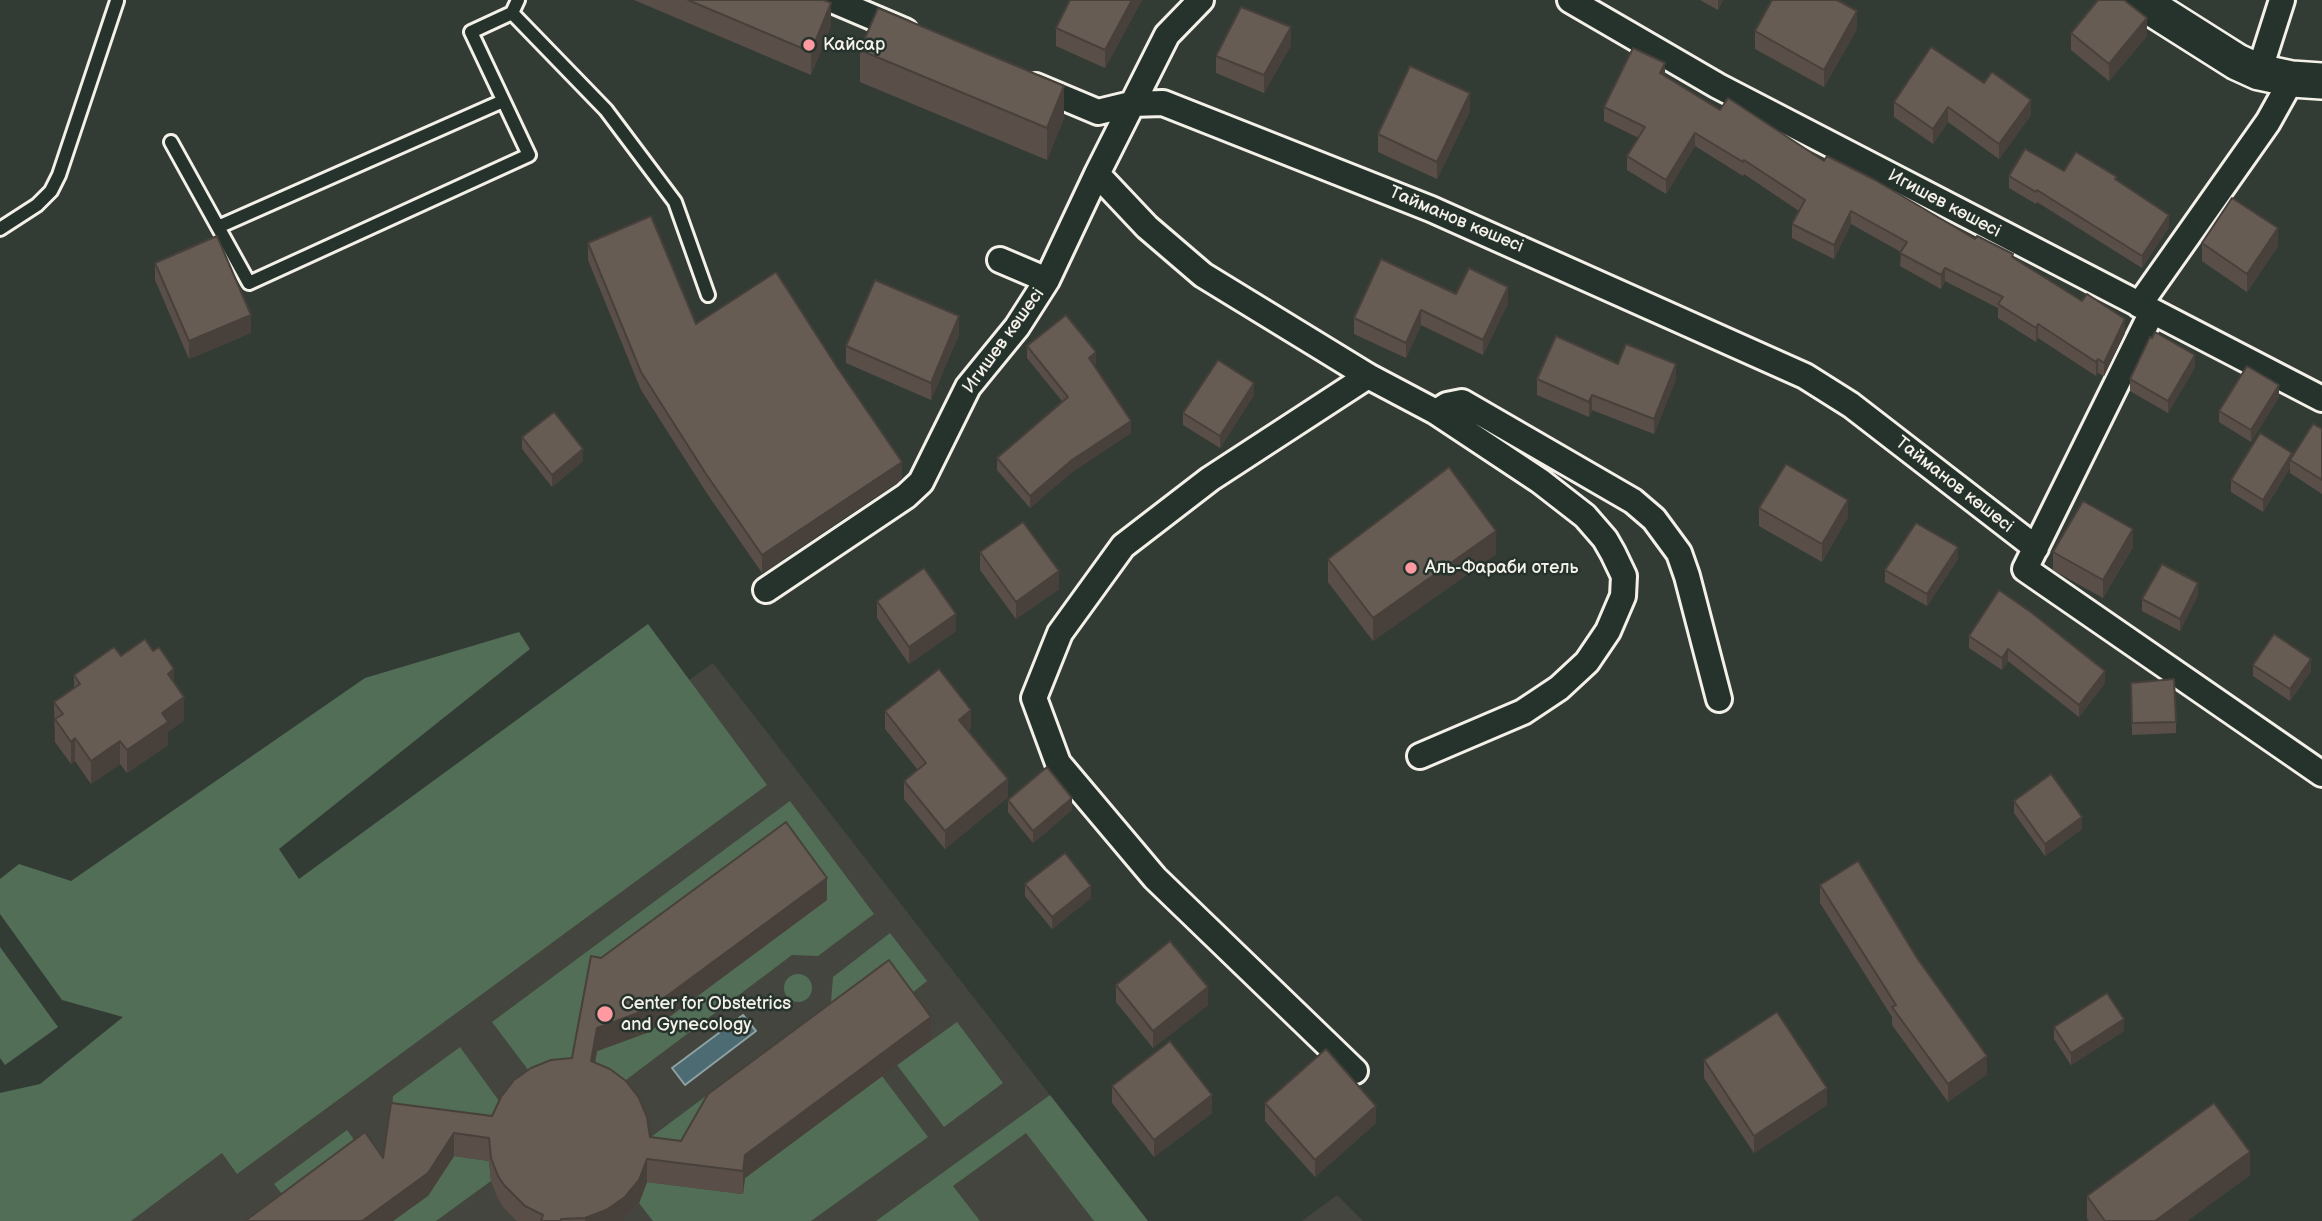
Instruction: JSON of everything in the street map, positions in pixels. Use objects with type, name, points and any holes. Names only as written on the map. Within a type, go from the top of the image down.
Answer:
[{"type":"street","points":[[832,0],[926,40]]},
{"type":"street","name":"Игишев көшесі","points":[[766,590],[905,496],[921,482],[968,387],[1017,327],[1047,280],[1167,34],[1201,0]]},
{"type":"street","name":"Игишев көшесі","points":[[1570,0],[1718,86],[2322,399]]},
{"type":"street","points":[[2139,0],[2237,62],[2291,77]]},
{"type":"street","points":[[2282,0],[2291,77],[2268,122],[2146,309],[2025,569],[2322,774]]},
{"type":"street","name":"Тайманов көшесі","points":[[1012,76],[1098,112],[1131,104],[1163,103],[1431,209],[1805,376],[1851,405],[2036,548]]},
{"type":"street","points":[[1097,174],[1147,227],[1203,275],[1368,376],[1436,412],[1541,481],[1585,516],[1605,540],[1624,576],[1623,596],[1608,631],[1587,662],[1559,688],[1522,712],[1420,756]]},
{"type":"street","points":[[1000,260],[1047,280]]},
{"type":"street","points":[[1355,1071],[1146,868],[1058,763],[1034,698],[1060,633],[1123,546],[1210,479],[1368,376]]},
{"type":"street","points":[[1436,412],[1447,405],[1462,402],[1633,500],[1654,519],[1679,554],[1683,565],[1719,699]]},
{"type":"lane","points":[[171,142],[249,283],[529,155],[471,32],[512,13],[518,0]]},
{"type":"lane","points":[[0,229],[37,205],[51,191],[59,175],[117,2]]},
{"type":"lane","points":[[512,13],[606,110],[675,202],[708,295]]},
{"type":"lane","points":[[218,227],[503,101]]},
{"type":"shaded area","name":"Center for Obstetrics and Gynecology","points":[[713,663],[1148,1221],[0,1221],[0,1175]]},
{"type":"shaded area","points":[[1337,1195],[1363,1221],[1302,1221]]},
{"type":"green space","points":[[648,624],[767,785],[237,1174],[222,1153],[131,1221],[0,1221],[0,1093],[40,1084],[123,1017],[62,1000],[0,914],[0,879],[19,864],[71,881],[365,678],[519,632],[530,649],[279,849],[299,879]]},
{"type":"green space","points":[[790,801],[874,914],[818,956],[792,955],[610,1092],[591,1084],[597,1051],[649,1032],[601,981],[572,1081],[541,1087],[492,1022]]},
{"type":"green space","points":[[890,933],[927,981],[902,1001],[843,1018],[831,1002],[833,977]]},
{"type":"green space","points":[[0,947],[58,1027],[5,1065],[0,1058]]},
{"type":"green space","points":[[798,974],[808,978],[812,988],[808,998],[798,1002],[788,998],[784,988],[788,978]]},
{"type":"green space","points":[[812,1017],[823,1032],[681,1164],[647,1140]]},
{"type":"green space","points":[[957,1022],[1003,1083],[944,1127],[897,1065]]},
{"type":"green space","points":[[460,1047],[507,1112],[501,1120],[391,1126],[393,1096]]},
{"type":"green space","points":[[882,1076],[928,1137],[811,1221],[653,1221],[639,1203],[647,1182],[742,1194],[745,1178]]},
{"type":"green space","points":[[1050,1095],[1148,1221],[1094,1221],[1026,1133],[953,1186],[980,1221],[876,1221]]},
{"type":"green space","points":[[347,1130],[365,1155],[293,1208],[274,1184]]},
{"type":"green space","points":[[454,1156],[489,1161],[491,1181],[436,1221],[393,1221],[428,1195]]},
{"type":"water","points":[[743,1015],[756,1031],[685,1085],[672,1068]]},
{"type":"building","points":[[688,0],[824,0],[831,3],[811,52]]},
{"type":"building","points":[[1070,0],[1132,0],[1105,50],[1056,28]]},
{"type":"building","points":[[1772,0],[1837,0],[1857,11],[1824,70],[1755,31]]},
{"type":"building","points":[[2098,0],[2124,0],[2147,18],[2109,64],[2071,33]]},
{"type":"building","points":[[1241,7],[1291,27],[1264,75],[1216,56]]},
{"type":"building","points":[[878,8],[1064,86],[1047,128],[860,50]]},
{"type":"building","points":[[1931,47],[1984,83],[1992,72],[2031,100],[1999,144],[1948,107],[1933,129],[1894,102]]},
{"type":"building","points":[[1633,48],[1665,63],[1660,73],[1720,110],[1728,98],[1824,161],[1827,156],[1875,180],[1975,239],[1977,236],[2013,254],[2012,257],[2082,301],[2087,294],[2125,319],[2104,363],[2098,359],[2096,362],[2038,324],[2036,328],[1998,304],[2003,297],[1945,268],[1941,275],[1900,253],[1907,242],[1851,211],[1834,245],[1792,224],[1805,200],[1744,160],[1743,162],[1695,133],[1666,180],[1627,156],[1645,127],[1604,107]]},
{"type":"building","points":[[1410,66],[1470,93],[1437,162],[1378,134]]},
{"type":"building","points":[[2025,149],[2064,171],[2076,152],[2117,177],[2115,179],[2169,215],[2142,256],[2037,190],[2036,192],[2009,176]]},
{"type":"building","points":[[2232,198],[2278,228],[2247,274],[2202,243]]},
{"type":"building","points":[[651,216],[696,324],[776,272],[902,462],[762,555],[641,372],[588,243]]},
{"type":"building","points":[[217,236],[251,315],[189,341],[155,263]]},
{"type":"building","points":[[1381,259],[1456,294],[1469,268],[1508,287],[1483,340],[1421,310],[1406,343],[1354,318]]},
{"type":"building","points":[[875,280],[959,316],[931,383],[846,346]]},
{"type":"building","points":[[1066,315],[1096,352],[1089,358],[1131,421],[1072,460],[1030,496],[997,458],[1068,397],[1027,346]]},
{"type":"building","points":[[2155,332],[2195,355],[2168,401],[2130,379]]},
{"type":"building","points":[[1556,336],[1618,364],[1626,344],[1676,364],[1654,419],[1592,395],[1589,402],[1537,379]]},
{"type":"building","points":[[1218,360],[1254,383],[1220,436],[1183,413]]},
{"type":"building","points":[[2247,366],[2279,385],[2251,430],[2219,411]]},
{"type":"building","points":[[554,412],[583,449],[552,475],[522,437]]},
{"type":"building","points":[[2313,424],[2322,429],[2322,480],[2290,460]]},
{"type":"building","points":[[2260,433],[2292,453],[2263,500],[2231,480]]},
{"type":"building","points":[[1786,464],[1848,500],[1822,544],[1759,508]]},
{"type":"building","name":"Аль-Фараби отель","points":[[1449,467],[1496,531],[1373,618],[1328,559]]},
{"type":"building","points":[[2083,501],[2133,529],[2103,580],[2053,552]]},
{"type":"building","points":[[1023,522],[1059,571],[1016,602],[980,552]]},
{"type":"building","points":[[1916,523],[1958,547],[1927,594],[1885,570]]},
{"type":"building","points":[[2162,564],[2198,583],[2180,619],[2142,599]]},
{"type":"building","points":[[924,568],[956,614],[909,647],[877,601]]},
{"type":"building","points":[[1999,590],[2105,671],[2079,705],[2008,649],[2002,658],[1969,636]]},
{"type":"building","points":[[2274,634],[2311,659],[2290,689],[2253,665]]},
{"type":"building","points":[[145,639],[153,651],[159,647],[174,669],[168,674],[184,697],[162,713],[168,722],[127,750],[120,741],[91,761],[75,738],[71,742],[55,719],[63,714],[54,702],[80,684],[74,675],[114,647],[121,656]]},
{"type":"building","points":[[939,669],[971,710],[959,720],[1008,779],[945,831],[904,781],[926,763],[885,711]]},
{"type":"building","points":[[2174,679],[2176,722],[2132,723],[2131,683]]},
{"type":"building","points":[[1047,767],[1072,798],[1033,831],[1008,800]]},
{"type":"building","points":[[2051,774],[2082,817],[2045,844],[2014,801]]},
{"type":"building","points":[[786,822],[827,878],[649,1009],[597,1028],[591,1061],[610,1069],[626,1081],[639,1098],[647,1117],[650,1137],[681,1141],[708,1094],[889,960],[931,1017],[745,1155],[743,1171],[647,1159],[639,1180],[625,1197],[606,1210],[585,1218],[541,1221],[543,1215],[525,1206],[498,1176],[491,1158],[489,1138],[454,1133],[428,1173],[362,1221],[245,1221],[365,1132],[383,1158],[391,1103],[492,1116],[501,1097],[514,1080],[531,1068],[551,1060],[572,1058],[591,956],[601,958]]},
{"type":"building","points":[[1065,853],[1091,886],[1052,917],[1025,884]]},
{"type":"building","points":[[1858,861],[1917,958],[1987,1056],[1948,1084],[1892,1007],[1896,1005],[1820,885]]},
{"type":"building","points":[[1170,941],[1208,987],[1153,1031],[1116,985]]},
{"type":"building","points":[[2107,993],[2124,1019],[2071,1053],[2054,1027]]},
{"type":"building","points":[[1777,1012],[1827,1088],[1754,1136],[1704,1060]]},
{"type":"building","points":[[1170,1041],[1212,1095],[1154,1140],[1112,1086]]},
{"type":"building","points":[[1326,1049],[1376,1106],[1315,1160],[1265,1103]]},
{"type":"building","points":[[2214,1103],[2250,1152],[2155,1221],[2105,1221],[2087,1196]]},
{"type":"place","name":"Кайсар","points":[[809,45]]},
{"type":"place","name":"Аль-Фараби отель","points":[[1411,568]]},
{"type":"place","name":"Center for Obstetrics and Gynecology","points":[[605,1014]]}]
